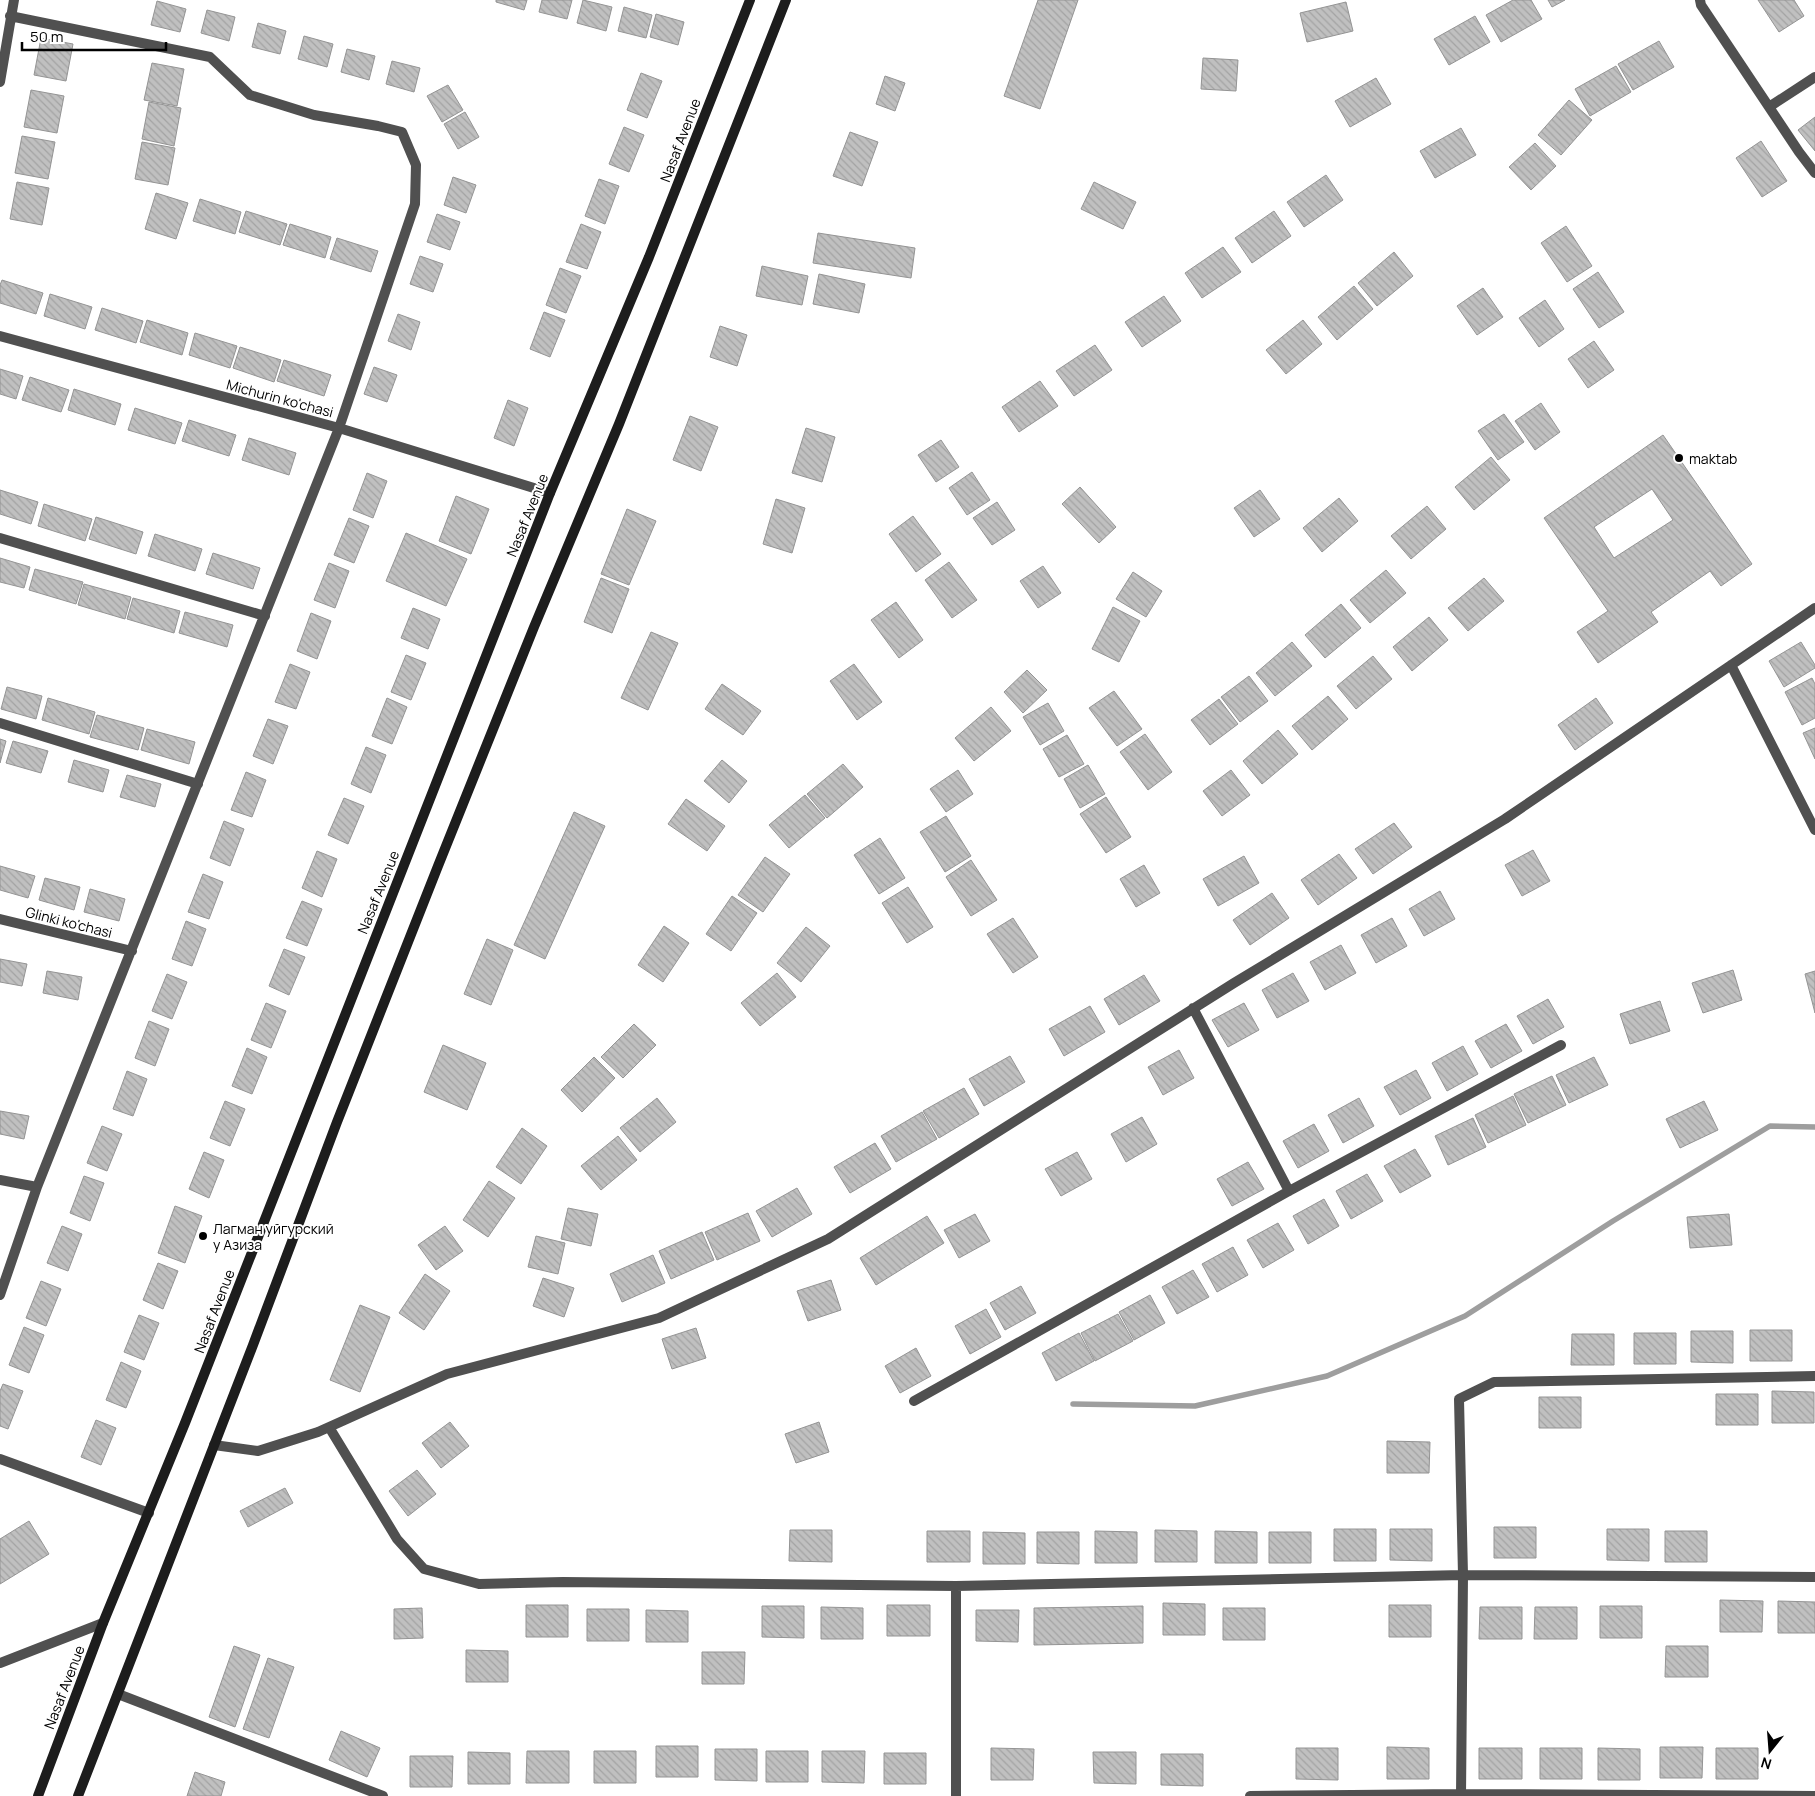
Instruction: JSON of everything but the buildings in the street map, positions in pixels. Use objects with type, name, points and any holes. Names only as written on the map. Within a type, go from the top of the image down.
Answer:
[{"type":"main road","name":"Nasaf Avenue","points":[[38,1796],[103,1623],[186,1423],[550,493],[649,257],[750,0]]},
{"type":"main road","points":[[78,1796],[253,1346],[337,1122],[534,627],[619,424],[786,0]]},
{"type":"street","points":[[0,82],[14,0]]},
{"type":"street","points":[[1700,0],[1701,5],[1815,173]]},
{"type":"street","points":[[0,1295],[37,1187],[339,428],[415,204],[416,165],[402,132],[314,115],[250,95],[210,57],[10,16]]},
{"type":"street","points":[[1769,107],[1815,77]]},
{"type":"street","name":"Michurin ko'chasi","points":[[0,336],[339,428],[550,493]]},
{"type":"street","points":[[0,538],[264,616]]},
{"type":"street","points":[[214,1445],[258,1451],[329,1427],[447,1374],[659,1318],[828,1239],[1193,1008],[1505,819],[1815,608]]},
{"type":"street","points":[[1731,665],[1815,830]]},
{"type":"street","points":[[0,724],[198,784]]},
{"type":"street","name":"Glinki ko'chasi","points":[[0,919],[132,951]]},
{"type":"street","points":[[1193,1008],[1290,1191]]},
{"type":"street","points":[[914,1402],[1290,1191],[1561,1046]]},
{"type":"street","points":[[0,1180],[37,1187]]},
{"type":"street","points":[[1461,1795],[1463,1575],[1459,1399],[1494,1382],[1815,1376]]},
{"type":"street","points":[[329,1427],[397,1539],[424,1569],[479,1584],[563,1582],[956,1586],[1463,1575],[1815,1577]]},
{"type":"street","points":[[0,1459],[149,1513]]},
{"type":"street","points":[[956,1586],[956,1796]]},
{"type":"street","points":[[0,1663],[103,1623]]},
{"type":"street","points":[[118,1694],[383,1796]]},
{"type":"street","points":[[1250,1796],[1815,1796]]},
{"type":"waterway","points":[[1073,1404],[1195,1406],[1327,1376],[1465,1316],[1613,1221],[1770,1126],[1815,1127]]},
{"type":"place","name":"maktab","points":[[1679,458]]},
{"type":"place","name":"Лагман уйгурский у Азиза","points":[[203,1236]]}]
